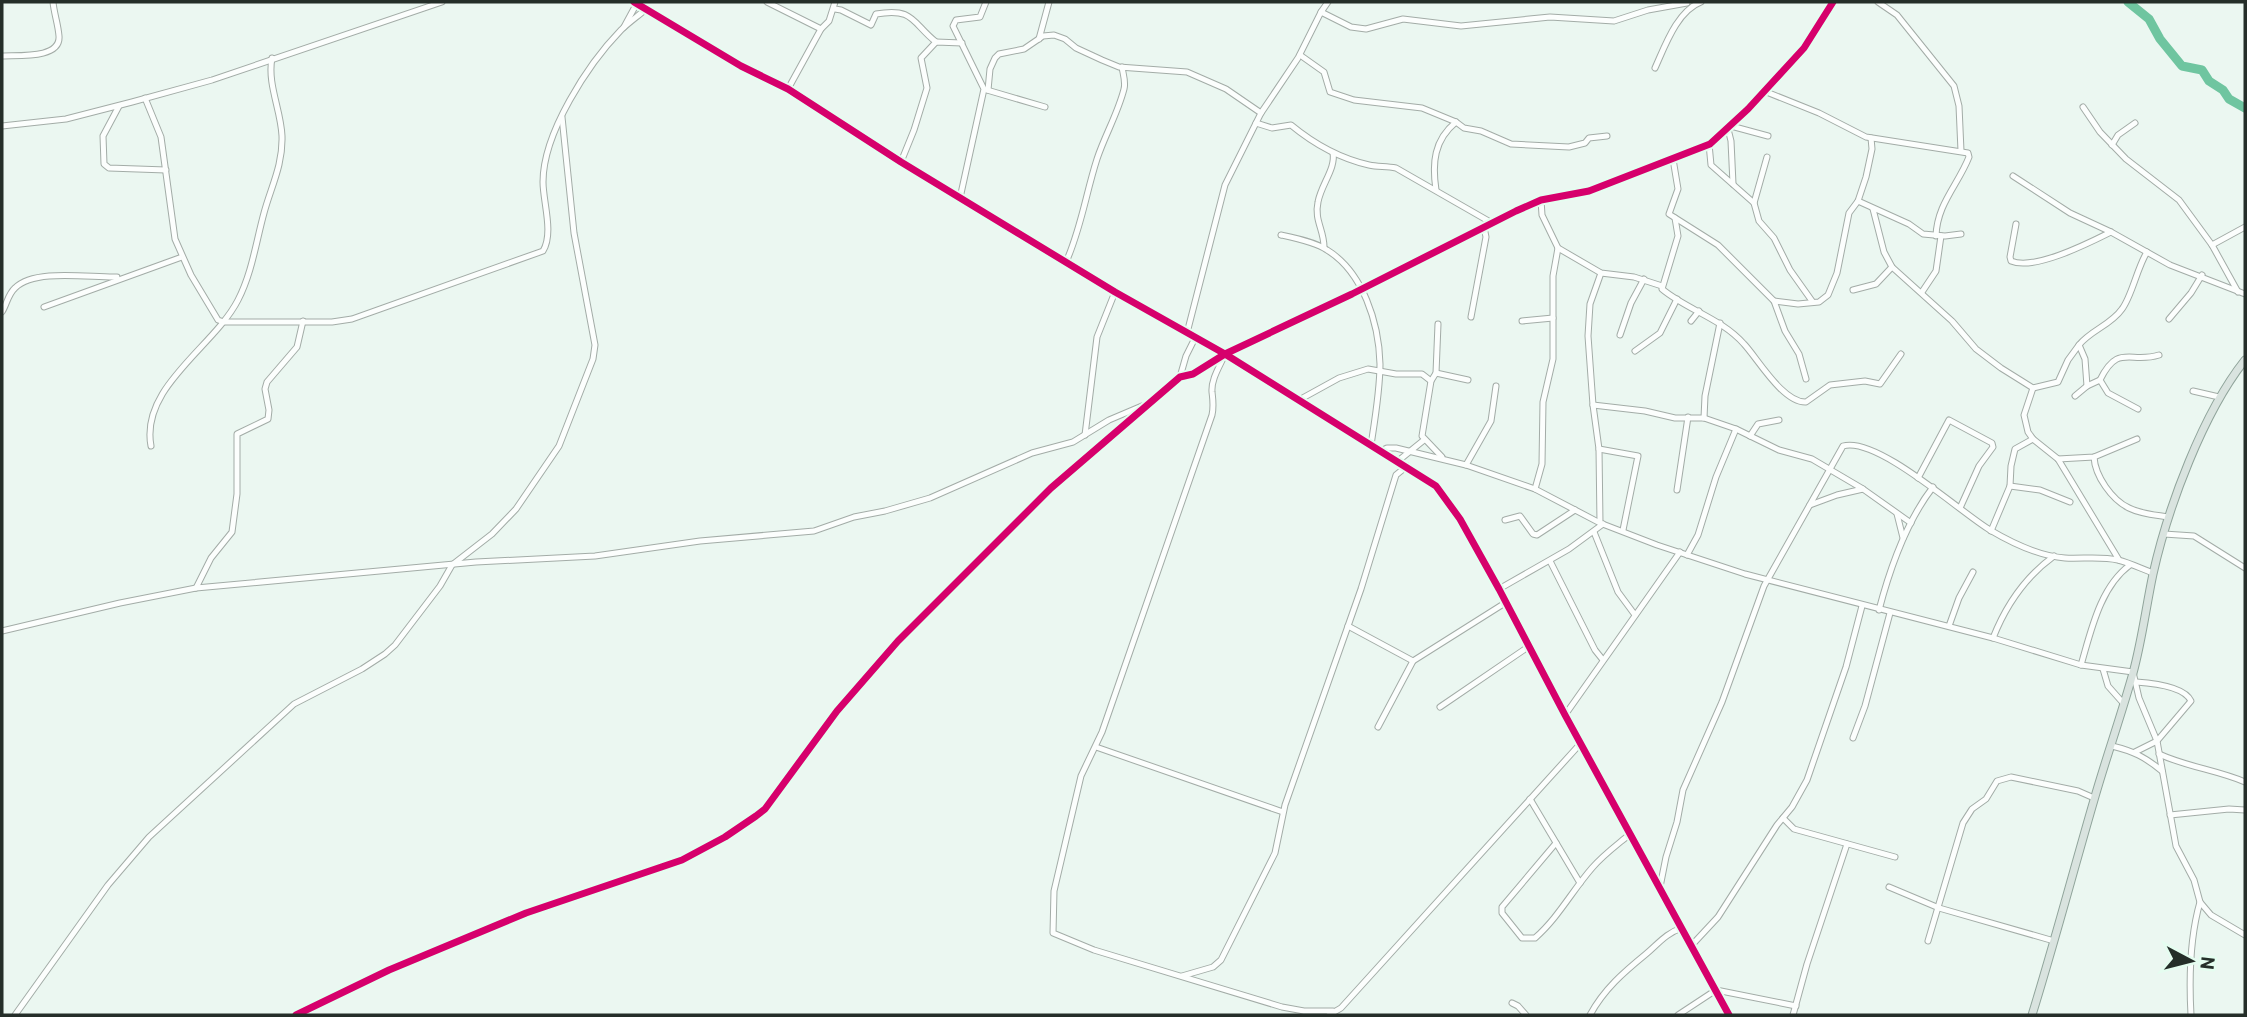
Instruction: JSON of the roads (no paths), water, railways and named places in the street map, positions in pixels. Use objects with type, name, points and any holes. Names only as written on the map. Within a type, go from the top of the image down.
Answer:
[{"type":"main road","points":[[2032,1015],[2133,672],[2168,517],[2220,397],[2245,360]]},
{"type":"street","points":[[2,56],[50,52],[57,46],[59,37],[53,2]]},
{"type":"street","points":[[2,126],[66,119],[212,80],[442,2]]},
{"type":"street","points":[[767,2],[821,29]]},
{"type":"street","points":[[986,2],[980,17],[956,20],[953,31],[986,89],[1045,107]]},
{"type":"street","points":[[1038,40],[1049,2]]},
{"type":"street","points":[[1187,333],[1222,195],[1256,122],[1300,55],[1328,2]]},
{"type":"street","points":[[1321,12],[1351,26],[1366,29],[1403,19],[1461,26],[1550,17],[1614,21],[1659,7],[1701,2]]},
{"type":"street","points":[[296,1015],[389,970],[526,913],[682,860],[725,837],[765,809],[837,711],[898,641],[1013,524],[1145,405],[1180,377],[1193,374],[1225,354],[1541,200],[1589,191],[1709,144],[1729,128],[1804,48],[1833,2]]},
{"type":"street","points":[[1878,2],[1897,15],[1954,86],[1959,106],[1961,152]]},
{"type":"street","points":[[145,98],[161,137],[171,216],[182,257],[218,320],[352,319],[543,251],[547,245],[544,167],[551,138],[598,56],[641,4]]},
{"type":"street","points":[[624,27],[641,4]]},
{"type":"street","points":[[641,4],[741,66],[788,89],[901,162],[1115,292],[1225,354],[1436,486],[1445,495],[1499,589],[1729,1015]]},
{"type":"street","points":[[1655,68],[1687,4]]},
{"type":"street","points":[[788,89],[821,29],[830,21],[835,5],[871,26],[876,14],[902,14],[919,22],[926,34],[936,42],[962,43]]},
{"type":"street","points":[[960,198],[995,58],[1004,51],[1024,49],[1048,35],[1059,36],[1101,60],[1122,67],[1187,72],[1226,89],[1261,113]]},
{"type":"street","points":[[901,162],[927,88],[921,58],[936,42]]},
{"type":"street","points":[[1300,55],[1324,72],[1330,92],[1354,100],[1422,108],[1464,128],[1481,131],[1511,144],[1577,146],[1595,136],[1606,136]]},
{"type":"street","points":[[151,446],[150,431],[155,408],[163,390],[224,322],[237,302],[250,272],[265,209],[279,166],[282,134],[270,73],[272,58]]},
{"type":"street","points":[[1066,262],[1085,207],[1097,157],[1114,120],[1124,89],[1122,67]]},
{"type":"street","points":[[1764,91],[1871,138],[1968,153],[1969,157],[1944,200],[1938,216],[1936,271],[1922,292]]},
{"type":"street","points":[[119,106],[103,136],[104,164],[109,168],[166,170]]},
{"type":"street","points":[[2083,107],[2112,145],[2134,167],[2179,200],[2212,244],[2242,293]]},
{"type":"street","points":[[15,1015],[108,885],[149,836],[294,704],[362,669],[395,645],[440,586],[452,565],[492,534],[524,498],[559,446],[593,359],[594,339],[574,233],[562,117]]},
{"type":"street","points":[[1256,122],[1272,128],[1291,125],[1303,137],[1334,153],[1370,166],[1396,168],[1492,223]]},
{"type":"street","points":[[1436,190],[1435,152],[1443,136],[1456,122]]},
{"type":"street","points":[[2112,145],[2126,128],[2135,122]]},
{"type":"street","points":[[1729,128],[1768,136]]},
{"type":"street","points":[[1729,128],[1734,184]]},
{"type":"street","points":[[1774,301],[1798,304],[1819,302],[1825,299],[1831,290],[1849,213],[1858,201],[1870,162],[1871,138]]},
{"type":"street","points":[[1709,144],[1711,165],[1754,203]]},
{"type":"street","points":[[1324,247],[1316,219],[1323,184],[1334,161],[1334,153]]},
{"type":"street","points":[[1767,157],[1754,203],[1759,222],[1774,238],[1790,270],[1812,301]]},
{"type":"street","points":[[1673,159],[1678,189],[1669,211],[1675,218],[1717,244],[1774,301],[1785,331],[1799,354],[1805,379]]},
{"type":"street","points":[[2013,176],[2070,213],[2179,269],[2202,275],[2242,293]]},
{"type":"street","points":[[1541,200],[1542,215],[1558,248],[1601,273],[1644,279],[1662,286],[1677,299],[1720,323],[1741,340],[1776,384],[1801,402],[1806,402],[1830,385],[1865,381],[1880,384],[1901,354]]},
{"type":"street","points":[[1858,201],[1909,224],[1923,234],[1961,234]]},
{"type":"street","points":[[1873,209],[1884,251],[1892,267],[1952,321],[1976,349],[2034,388],[2058,382],[2067,360],[2079,345],[2123,308],[2139,265],[2147,252]]},
{"type":"street","points":[[1662,286],[1678,236],[1675,218]]},
{"type":"street","points":[[2016,224],[2010,257],[2014,263],[2073,251],[2111,232]]},
{"type":"street","points":[[2212,244],[2245,227]]},
{"type":"street","points":[[1471,317],[1486,237],[1486,233],[1480,228]]},
{"type":"street","points":[[1281,235],[1324,247],[1338,258],[1362,288],[1372,316],[1379,355],[1371,445]]},
{"type":"street","points":[[1535,489],[1542,464],[1543,402],[1553,359],[1553,276],[1558,248]]},
{"type":"street","points":[[44,307],[182,257]]},
{"type":"street","points":[[1853,290],[1876,284],[1892,267]]},
{"type":"street","points":[[1499,589],[1550,561],[1594,532],[1601,524],[1599,449],[1587,336],[1590,304],[1601,273]]},
{"type":"street","points":[[2,312],[13,289],[24,282],[63,275],[124,277]]},
{"type":"street","points":[[2169,318],[2191,293],[2202,275]]},
{"type":"street","points":[[1619,335],[1644,279]]},
{"type":"street","points":[[1085,435],[1097,337],[1115,292]]},
{"type":"street","points":[[1635,351],[1660,333],[1677,299]]},
{"type":"street","points":[[1691,321],[1699,311]]},
{"type":"street","points":[[1522,321],[1553,318]]},
{"type":"street","points":[[196,588],[211,558],[232,532],[237,494],[237,434],[268,419],[265,389],[267,382],[297,347],[303,321]]},
{"type":"street","points":[[1704,418],[1705,396],[1720,323]]},
{"type":"street","points":[[1438,324],[1436,373],[1431,381],[1422,428],[1424,440],[1443,458]]},
{"type":"street","points":[[1180,377],[1195,338]]},
{"type":"street","points":[[2079,345],[2085,359],[2087,386]]},
{"type":"street","points":[[1225,354],[1214,378],[1212,391],[1215,402],[1212,415],[1182,506],[1096,747],[1081,776],[1054,891],[1053,933],[1084,947],[1289,1009],[1331,1013],[1341,1008],[1581,743]]},
{"type":"street","points":[[2075,396],[2100,380],[2106,369],[2120,356],[2159,355]]},
{"type":"street","points":[[1299,400],[1346,375],[1368,369],[1422,374],[1431,381]]},
{"type":"street","points":[[1436,373],[1468,380]]},
{"type":"street","points":[[2100,380],[2108,393],[2138,409]]},
{"type":"street","points":[[1466,465],[1491,421],[1496,386]]},
{"type":"street","points":[[2034,388],[2024,420],[2032,439],[2058,459],[2119,560]]},
{"type":"street","points":[[2193,391],[2220,397]]},
{"type":"street","points":[[2,632],[120,603],[196,588],[452,565],[595,556],[699,541],[814,531],[854,517],[930,498],[1032,453],[1073,442],[1109,420],[1145,405]]},
{"type":"street","points":[[1593,405],[1646,411],[1675,418],[1704,418],[1736,429],[1779,450],[1812,458],[1911,523]]},
{"type":"street","points":[[1676,489],[1688,417]]},
{"type":"street","points":[[1750,436],[1758,424],[1779,420]]},
{"type":"street","points":[[1918,478],[1949,420],[1992,443],[1993,447],[1979,466],[1960,508]]},
{"type":"street","points":[[1565,715],[1635,615],[1698,536],[1716,477],[1736,429]]},
{"type":"street","points":[[1991,531],[2010,486],[2015,449],[2032,439]]},
{"type":"street","points":[[2058,459],[2095,457],[2137,439]]},
{"type":"street","points":[[1398,461],[1424,440]]},
{"type":"street","points":[[1660,887],[1680,813],[1683,790],[1713,724],[1767,580],[1843,446],[1851,444],[1872,452],[1933,487],[1991,531],[2037,552],[2054,556],[2119,560],[2154,573]]},
{"type":"street","points":[[1381,451],[1392,448],[1466,465],[1535,489],[1601,524],[1767,580],[1949,626],[2081,665],[2112,667],[2133,672],[2157,741],[2176,846],[2193,880],[2200,902],[2211,915],[2245,935]]},
{"type":"street","points":[[1599,449],[1638,456],[1623,530]]},
{"type":"street","points":[[2095,457],[2095,465],[2103,483],[2121,503],[2133,510],[2168,517]]},
{"type":"street","points":[[1182,976],[1213,967],[1221,960],[1275,853],[1283,812],[1348,626],[1396,475],[1407,466]]},
{"type":"street","points":[[2010,486],[2040,490],[2070,502]]},
{"type":"street","points":[[1879,610],[1884,588],[1903,541],[1933,487]]},
{"type":"street","points":[[1811,505],[1863,489]]},
{"type":"street","points":[[1505,520],[1520,516],[1533,534],[1537,535],[1575,510]]},
{"type":"street","points":[[1897,514],[1903,541]]},
{"type":"street","points":[[1594,532],[1618,592],[1635,615]]},
{"type":"street","points":[[2164,534],[2194,536],[2245,568]]},
{"type":"street","points":[[1993,638],[2007,608],[2030,575],[2054,556]]},
{"type":"street","points":[[1550,561],[1595,650],[1603,660]]},
{"type":"street","points":[[2081,665],[2101,604],[2109,589],[2130,565]]},
{"type":"street","points":[[1949,626],[1959,598],[1973,572]]},
{"type":"street","points":[[1378,727],[1413,662],[1505,603]]},
{"type":"street","points":[[1691,946],[1718,917],[1808,776],[1846,667],[1863,606]]},
{"type":"street","points":[[1853,738],[1865,705],[1890,613]]},
{"type":"street","points":[[1348,626],[1413,662]]},
{"type":"street","points":[[1440,707],[1528,647]]},
{"type":"street","points":[[2103,668],[2108,686],[2124,704]]},
{"type":"street","points":[[2135,752],[2157,741],[2190,703],[2191,698],[2160,683],[2136,682]]},
{"type":"street","points":[[2112,746],[2146,757],[2162,771]]},
{"type":"street","points":[[1096,747],[1283,812]]},
{"type":"street","points":[[2159,754],[2185,765],[2208,768],[2245,782]]},
{"type":"street","points":[[1928,941],[1963,823],[1972,809],[1986,799],[1997,780],[2011,777],[2078,791],[2094,798]]},
{"type":"street","points":[[1531,799],[1580,883]]},
{"type":"street","points":[[2170,815],[2245,810]]},
{"type":"street","points":[[1783,818],[1794,829],[1895,857]]},
{"type":"street","points":[[1556,843],[1502,906],[1502,913],[1522,938],[1535,938],[1558,914],[1592,868],[1630,834]]},
{"type":"street","points":[[1793,1015],[1847,844]]},
{"type":"street","points":[[1889,887],[1939,908],[2054,942]]},
{"type":"street","points":[[2191,1015],[2189,990],[2196,916],[2200,902]]},
{"type":"street","points":[[1590,1015],[1619,976],[1665,936],[1682,928]]},
{"type":"street","points":[[1678,1015],[1716,990],[1796,1006]]},
{"type":"street","points":[[1512,1003],[1526,1015]]},
{"type":"waterway","points":[[2128,2],[2149,19],[2160,39],[2182,66],[2202,70],[2209,81],[2223,90],[2229,99],[2245,108]]}]
